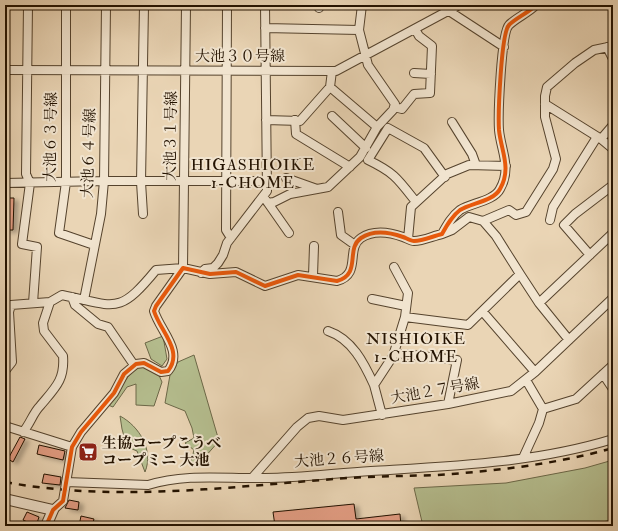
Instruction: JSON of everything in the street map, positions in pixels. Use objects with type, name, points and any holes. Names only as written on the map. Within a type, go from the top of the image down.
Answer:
[{"type":"street","points":[[28,5],[26,174],[30,183],[22,244],[37,247],[33,303]]},
{"type":"street","name":"大池６３号線","points":[[66,5],[66,182],[59,232],[94,245]]},
{"type":"street","name":"大池６４号線","points":[[84,300],[101,214],[104,181],[106,5]]},
{"type":"street","points":[[142,214],[141,182],[144,5]]},
{"type":"street","name":"大池３１号線","points":[[183,268],[186,5]]},
{"type":"street","points":[[227,5],[226,230],[231,238]]},
{"type":"street","points":[[201,273],[205,268],[212,268],[218,263],[231,238],[265,200],[267,181],[265,5]]},
{"type":"street","points":[[265,200],[274,202],[290,194],[328,187],[360,157],[377,127],[394,107],[395,104],[368,65],[359,30],[362,5]]},
{"type":"street","name":"大池３０号線","points":[[5,70],[144,71],[226,69],[336,71],[459,5]]},
{"type":"street","points":[[442,234],[454,216],[461,210],[493,196],[500,190],[507,162],[499,131],[506,32],[509,25],[528,13],[536,5]]},
{"type":"street","points":[[449,11],[504,47]]},
{"type":"street","points":[[265,28],[359,30]]},
{"type":"street","points":[[394,107],[402,109],[414,94],[430,93],[432,46],[419,36],[416,29]]},
{"type":"street","points":[[483,221],[509,210],[516,215],[526,212],[553,169],[556,159],[548,131],[545,104],[547,87],[558,76],[594,50],[610,46],[613,59]]},
{"type":"street","points":[[266,120],[300,121],[330,87],[332,71]]},
{"type":"street","points":[[414,73],[430,74]]},
{"type":"street","points":[[330,87],[377,127]]},
{"type":"street","points":[[545,104],[599,138],[613,149]]},
{"type":"street","points":[[332,116],[366,148]]},
{"type":"street","points":[[295,120],[296,134],[350,167]]},
{"type":"street","points":[[452,122],[472,154],[476,165]]},
{"type":"street","points":[[550,220],[553,207],[599,138],[613,125]]},
{"type":"street","points":[[416,202],[389,170],[368,160],[388,128],[424,148],[445,177]]},
{"type":"street","points":[[408,239],[411,207],[445,177],[469,165],[506,166]]},
{"type":"street","points":[[286,178],[318,189]]},
{"type":"street","points":[[5,183],[104,181],[267,181]]},
{"type":"street","points":[[590,255],[564,225],[575,214],[613,184]]},
{"type":"street","points":[[265,200],[290,233]]},
{"type":"street","points":[[338,212],[341,235],[355,245]]},
{"type":"street","points":[[5,371],[12,362],[8,305],[50,302],[60,295],[105,305],[120,304],[134,295],[156,270],[183,268],[210,274],[236,272],[265,286],[298,275],[314,276],[329,281],[343,279],[349,273],[353,264],[355,245],[361,238],[382,232],[414,241],[452,230],[469,217],[483,221],[496,236],[539,303],[568,340]]},
{"type":"street","points":[[539,303],[613,233]]},
{"type":"street","points":[[314,246],[314,276]]},
{"type":"street","points":[[374,385],[395,353],[406,306],[408,293],[394,267]]},
{"type":"street","points":[[46,526],[53,510],[63,501],[72,447],[81,432],[114,393],[124,374],[134,365],[144,363],[161,372],[168,371],[172,365],[174,357],[172,346],[154,311],[183,268]]},
{"type":"street","points":[[404,317],[468,325],[483,312],[520,274]]},
{"type":"street","points":[[72,297],[75,305],[98,324],[108,327],[134,365]]},
{"type":"street","points":[[372,299],[406,306]]},
{"type":"street","name":"大池２７号線","points":[[253,477],[297,428],[308,418],[319,416],[344,420],[382,415],[448,404],[510,391],[535,372],[612,300]]},
{"type":"street","points":[[23,432],[39,406],[52,394],[60,380],[63,356],[44,331],[43,323],[50,302]]},
{"type":"street","points":[[483,312],[535,372]]},
{"type":"street","points":[[328,331],[338,334],[364,363],[374,385],[382,415]]},
{"type":"street","points":[[395,353],[457,360],[448,404]]},
{"type":"street","points":[[543,409],[576,399],[613,365]]},
{"type":"street","points":[[603,374],[613,389]]},
{"type":"street","points":[[522,458],[539,423],[543,409],[526,380]]},
{"type":"street","points":[[5,426],[72,447]]},
{"type":"street","name":"大池２６号線","points":[[66,482],[148,485],[160,481],[197,476],[264,478],[400,470],[522,458],[568,451],[613,438]]},
{"type":"street","points":[[5,499],[53,510]]},
{"type":"green space","points":[[163,336],[167,359],[162,366],[151,359],[145,343]]},
{"type":"green space","points":[[194,355],[219,441],[197,466],[190,465],[194,450],[185,443],[194,438],[192,428],[185,411],[165,403],[170,375],[178,362]]},
{"type":"green space","points":[[141,365],[157,371],[162,382],[154,406],[136,405],[136,384],[127,387],[113,407],[108,405],[130,374]]},
{"type":"green space","points":[[120,416],[127,420],[139,432],[143,440],[148,455],[145,472],[137,451],[127,447]]},
{"type":"green space","points":[[613,460],[613,519],[590,526],[423,526],[414,488],[506,483],[585,468]]},
{"type":"building","points":[[5,198],[14,198],[13,230],[5,230]]},
{"type":"building","points":[[20,437],[25,439],[13,462],[8,459]]},
{"type":"building","points":[[39,445],[65,451],[63,460],[37,454]]},
{"type":"building","points":[[44,474],[61,477],[60,485],[42,483]]},
{"type":"building","points":[[69,500],[79,502],[78,510],[65,508]]},
{"type":"building","points":[[354,504],[356,519],[400,514],[401,526],[275,526],[273,512]]},
{"type":"building","points":[[27,512],[39,517],[36,526],[23,520]]},
{"type":"building","points":[[81,516],[94,519],[92,526],[79,526]]},
{"type":"railway","points":[[5,482],[48,488],[90,491],[176,491],[348,478],[437,475],[482,471],[548,463],[613,448]]},
{"type":"cycle path","points":[[46,526],[53,510],[63,501],[72,447],[81,432],[114,393],[124,374],[136,364],[144,363],[161,372],[168,371],[172,364],[172,348],[154,311],[183,268],[210,274],[236,272],[265,286],[298,275],[337,281],[345,278],[349,273],[356,243],[366,235],[387,233],[398,235],[411,241],[417,241],[442,234],[457,212],[488,199],[497,193],[500,189],[505,174],[505,160],[500,138],[499,122],[502,58],[506,31],[512,22],[536,5]]},
{"type":"place","name":"生協コープこうべ コープミニ 大池","points":[[88,452]]},
{"type":"district","name":"HIGASHIOIKE 1-CHOME","points":[[253,174]]},
{"type":"district","name":"NISHIOIKE 1-CHOME","points":[[416,348]]}]
